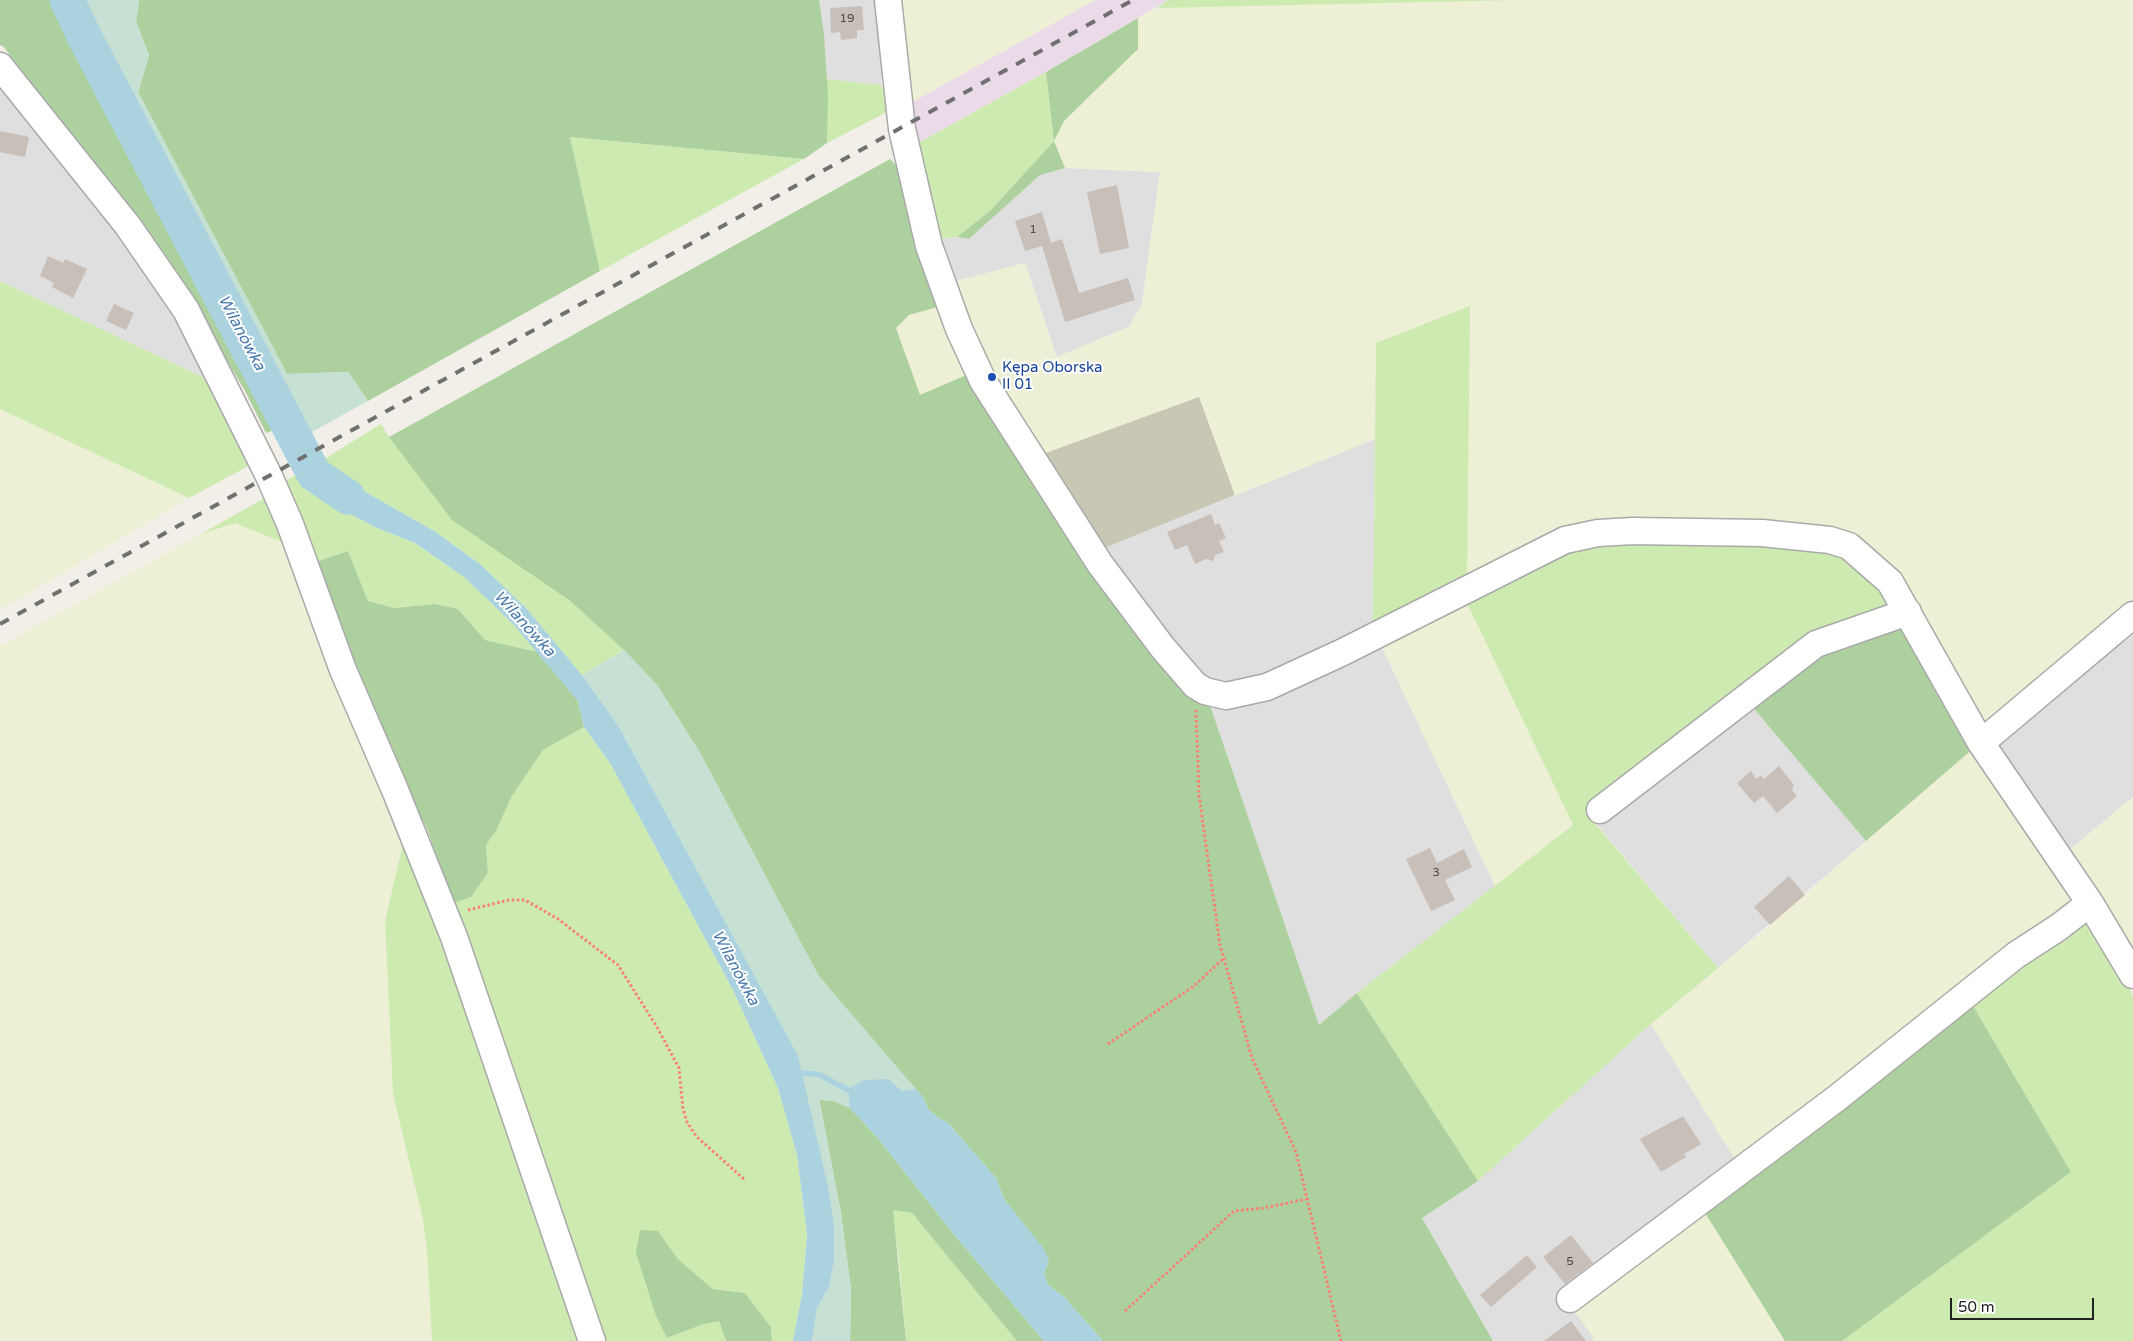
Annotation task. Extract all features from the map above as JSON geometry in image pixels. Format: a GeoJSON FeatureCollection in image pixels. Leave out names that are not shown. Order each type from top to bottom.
{"type":"FeatureCollection","features":[{"type":"Feature","properties":{"kind":"street"},"geometry":{"type":"LineString","coordinates":[[888,0],[902,129],[929,246],[958,329],[983,381],[1100,564],[1163,648],[1195,685],[1205,691],[1226,696],[1267,687],[1343,652],[1565,540],[1598,533],[1762,533],[1830,540],[1848,546],[1890,582],[1981,743],[2090,902],[2133,975]]}},
{"type":"Feature","properties":{"kind":"street"},"geometry":{"type":"LineString","coordinates":[[0,66],[128,226],[186,310],[223,380],[290,524],[343,670],[445,914],[592,1341]]}},
{"type":"Feature","properties":{"kind":"street"},"geometry":{"type":"LineString","coordinates":[[1600,810],[1816,644],[1908,612]]}},
{"type":"Feature","properties":{"kind":"street"},"geometry":{"type":"LineString","coordinates":[[1981,743],[2133,615]]}},
{"type":"Feature","properties":{"kind":"street"},"geometry":{"type":"LineString","coordinates":[[1570,1299],[1836,1098],[2016,955],[2090,902]]}},
{"type":"Feature","properties":{"kind":"path"},"geometry":{"type":"LineString","coordinates":[[1195,685],[1199,795],[1220,945],[1252,1058],[1296,1152],[1341,1341]]}},
{"type":"Feature","properties":{"kind":"path"},"geometry":{"type":"LineString","coordinates":[[445,914],[509,900],[525,900],[558,919],[618,965],[653,1019],[679,1068],[683,1109],[687,1122],[696,1136],[746,1181]]}},
{"type":"Feature","properties":{"kind":"path"},"geometry":{"type":"LineString","coordinates":[[1108,1044],[1194,986],[1224,958]]}},
{"type":"Feature","properties":{"kind":"path"},"geometry":{"type":"LineString","coordinates":[[1124,1311],[1234,1211],[1263,1208],[1306,1199]]}},
{"type":"Feature","properties":{"kind":"shaded area"},"geometry":{"type":"Polygon","coordinates":[[[56,0],[139,0],[136,22],[149,55],[138,92],[287,374],[348,372],[368,401],[292,443],[56,0]]]}},
{"type":"Feature","properties":{"kind":"shaded area"},"geometry":{"type":"Polygon","coordinates":[[[819,0],[877,0],[882,42],[881,85],[827,79],[824,34],[819,0]]]}},
{"type":"Feature","properties":{"kind":"shaded area"},"geometry":{"type":"Polygon","coordinates":[[[897,0],[1095,0],[907,105],[897,0]]]}},
{"type":"Feature","properties":{"kind":"shaded area"},"geometry":{"type":"Polygon","coordinates":[[[1095,0],[1168,0],[1046,72],[915,145],[907,105],[1095,0]]]}},
{"type":"Feature","properties":{"kind":"shaded area"},"geometry":{"type":"Polygon","coordinates":[[[1522,0],[2133,0],[2133,605],[1986,730],[1870,550],[1467,577],[1376,343],[1375,439],[1235,495],[1199,397],[1040,455],[986,361],[953,282],[1025,263],[1057,357],[1129,327],[1142,304],[1160,172],[1065,168],[1054,141],[1064,121],[1138,49],[1138,18],[1154,9],[1173,7],[1522,0]]]}},
{"type":"Feature","properties":{"kind":"shaded area"},"geometry":{"type":"Polygon","coordinates":[[[0,85],[112,221],[154,282],[215,383],[0,281],[0,85]]]}},
{"type":"Feature","properties":{"kind":"shaded area"},"geometry":{"type":"Polygon","coordinates":[[[1065,168],[1160,172],[1142,304],[1129,327],[1057,357],[1025,263],[953,282],[938,239],[957,237],[969,239],[1040,175],[1065,168]]]}},
{"type":"Feature","properties":{"kind":"shaded area"},"geometry":{"type":"Polygon","coordinates":[[[941,306],[971,373],[920,396],[896,328],[909,315],[941,306]]]}},
{"type":"Feature","properties":{"kind":"shaded area"},"geometry":{"type":"Polygon","coordinates":[[[1199,396],[1235,495],[1102,549],[1040,455],[1199,396]]]}},
{"type":"Feature","properties":{"kind":"shaded area"},"geometry":{"type":"Polygon","coordinates":[[[0,409],[189,498],[0,609],[0,409]]]}},
{"type":"Feature","properties":{"kind":"shaded area"},"geometry":{"type":"Polygon","coordinates":[[[1375,439],[1373,623],[1265,680],[1219,683],[1198,673],[1102,549],[1375,439]]]}},
{"type":"Feature","properties":{"kind":"shaded area"},"geometry":{"type":"Polygon","coordinates":[[[235,523],[289,545],[404,839],[385,921],[393,1094],[423,1220],[427,1250],[432,1341],[0,1341],[0,646],[199,535],[235,523]]]}},
{"type":"Feature","properties":{"kind":"shaded area"},"geometry":{"type":"Polygon","coordinates":[[[1465,599],[1573,825],[1495,886],[1380,643],[1465,599]]]}},
{"type":"Feature","properties":{"kind":"shaded area"},"geometry":{"type":"Polygon","coordinates":[[[2133,635],[2133,797],[2066,853],[1993,739],[2111,641],[2124,642],[2133,635]]]}},
{"type":"Feature","properties":{"kind":"shaded area"},"geometry":{"type":"Polygon","coordinates":[[[1380,643],[1495,886],[1357,993],[1319,1026],[1211,708],[1266,699],[1380,643]]]}},
{"type":"Feature","properties":{"kind":"shaded area"},"geometry":{"type":"Polygon","coordinates":[[[624,650],[657,685],[699,751],[818,975],[916,1089],[902,1091],[848,1089],[850,1108],[834,1101],[819,1100],[841,1213],[851,1290],[850,1341],[812,1341],[817,1308],[829,1287],[834,1262],[834,1226],[718,909],[619,727],[582,675],[624,650]]]}},
{"type":"Feature","properties":{"kind":"shaded area"},"geometry":{"type":"Polygon","coordinates":[[[1750,704],[1866,841],[1718,968],[1595,822],[1750,704]]]}},
{"type":"Feature","properties":{"kind":"shaded area"},"geometry":{"type":"Polygon","coordinates":[[[1975,747],[2078,903],[1738,1164],[1651,1024],[1770,925],[1975,747]]]}},
{"type":"Feature","properties":{"kind":"shaded area"},"geometry":{"type":"Polygon","coordinates":[[[2133,797],[2133,956],[2066,853],[2133,797]]]}},
{"type":"Feature","properties":{"kind":"shaded area"},"geometry":{"type":"Polygon","coordinates":[[[1651,1024],[1738,1164],[1564,1297],[1594,1338],[1591,1341],[1493,1341],[1422,1218],[1478,1181],[1651,1024]]]}},
{"type":"Feature","properties":{"kind":"shaded area"},"geometry":{"type":"Polygon","coordinates":[[[1702,1208],[1785,1341],[1591,1341],[1594,1338],[1572,1308],[1702,1208]]]}},
{"type":"Feature","properties":{"kind":"green space"},"geometry":{"type":"Polygon","coordinates":[[[0,0],[56,0],[282,427],[266,433],[245,391],[190,298],[4,47],[0,45],[0,0]]]}},
{"type":"Feature","properties":{"kind":"green space"},"geometry":{"type":"Polygon","coordinates":[[[139,0],[819,0],[824,34],[828,95],[827,143],[804,159],[570,137],[600,271],[368,401],[348,372],[287,374],[138,92],[149,55],[136,22],[139,0]]]}},
{"type":"Feature","properties":{"kind":"green space"},"geometry":{"type":"Polygon","coordinates":[[[1168,0],[1522,0],[1157,8],[1168,0]]]}},
{"type":"Feature","properties":{"kind":"green space"},"geometry":{"type":"Polygon","coordinates":[[[1138,18],[1138,49],[1064,121],[1054,141],[1046,72],[1138,18]]]}},
{"type":"Feature","properties":{"kind":"green space"},"geometry":{"type":"Polygon","coordinates":[[[1046,72],[1054,141],[990,211],[957,237],[938,239],[915,145],[1046,72]]]}},
{"type":"Feature","properties":{"kind":"green space"},"geometry":{"type":"Polygon","coordinates":[[[827,79],[881,85],[893,109],[827,143],[827,79]]]}},
{"type":"Feature","properties":{"kind":"green space"},"geometry":{"type":"Polygon","coordinates":[[[570,137],[804,159],[600,271],[570,137]]]}},
{"type":"Feature","properties":{"kind":"green space"},"geometry":{"type":"Polygon","coordinates":[[[1054,141],[1065,168],[1040,175],[969,239],[957,237],[990,211],[1054,141]]]}},
{"type":"Feature","properties":{"kind":"green space"},"geometry":{"type":"Polygon","coordinates":[[[890,159],[907,176],[941,306],[909,315],[896,328],[920,395],[971,373],[1147,638],[1211,708],[1319,1025],[1357,993],[1478,1181],[1422,1218],[1493,1341],[1103,1341],[1064,1297],[1048,1285],[1044,1273],[1049,1261],[1004,1199],[996,1178],[948,1123],[928,1109],[923,1097],[887,1058],[818,975],[699,751],[657,685],[624,650],[569,600],[452,520],[389,437],[890,159]]]}},
{"type":"Feature","properties":{"kind":"green space"},"geometry":{"type":"Polygon","coordinates":[[[0,281],[215,383],[254,463],[189,498],[0,409],[0,281]]]}},
{"type":"Feature","properties":{"kind":"green space"},"geometry":{"type":"Polygon","coordinates":[[[1470,306],[1467,577],[1373,623],[1376,343],[1470,306]]]}},
{"type":"Feature","properties":{"kind":"green space"},"geometry":{"type":"Polygon","coordinates":[[[381,424],[389,437],[624,650],[582,675],[526,608],[480,564],[434,531],[316,464],[381,424]]]}},
{"type":"Feature","properties":{"kind":"green space"},"geometry":{"type":"Polygon","coordinates":[[[303,470],[333,505],[377,528],[415,543],[464,577],[512,623],[538,652],[485,640],[458,609],[435,604],[394,608],[368,601],[348,551],[315,562],[282,483],[303,470]]]}},
{"type":"Feature","properties":{"kind":"green space"},"geometry":{"type":"Polygon","coordinates":[[[270,495],[289,545],[235,523],[199,535],[270,495]]]}},
{"type":"Feature","properties":{"kind":"green space"},"geometry":{"type":"Polygon","coordinates":[[[1669,531],[1794,546],[1837,555],[1883,587],[1895,609],[1812,640],[1587,814],[1718,968],[1651,1024],[1478,1181],[1357,993],[1573,825],[1465,599],[1582,544],[1669,531]]]}},
{"type":"Feature","properties":{"kind":"green space"},"geometry":{"type":"Polygon","coordinates":[[[348,551],[368,601],[394,608],[435,604],[458,609],[485,640],[538,652],[578,701],[584,727],[543,750],[512,796],[496,831],[486,845],[488,873],[471,897],[454,903],[427,829],[376,724],[315,562],[348,551]]]}},
{"type":"Feature","properties":{"kind":"green space"},"geometry":{"type":"Polygon","coordinates":[[[1906,626],[1975,747],[1866,841],[1750,704],[1820,651],[1906,626]]]}},
{"type":"Feature","properties":{"kind":"green space"},"geometry":{"type":"Polygon","coordinates":[[[584,727],[610,763],[733,990],[778,1088],[797,1155],[807,1235],[802,1294],[793,1341],[772,1341],[771,1327],[745,1293],[713,1289],[678,1259],[658,1231],[668,1338],[701,1325],[719,1321],[726,1341],[604,1341],[454,903],[471,897],[488,873],[486,845],[496,831],[512,796],[543,750],[584,727]]]}},
{"type":"Feature","properties":{"kind":"green space"},"geometry":{"type":"Polygon","coordinates":[[[404,839],[411,846],[582,1341],[432,1341],[427,1250],[423,1220],[393,1094],[385,921],[404,839]]]}},
{"type":"Feature","properties":{"kind":"green space"},"geometry":{"type":"Polygon","coordinates":[[[2087,917],[2129,986],[2133,997],[2133,1341],[1842,1341],[2071,1172],[1969,999],[2087,917]]]}},
{"type":"Feature","properties":{"kind":"green space"},"geometry":{"type":"Polygon","coordinates":[[[1969,999],[2071,1172],[1842,1341],[1785,1341],[1702,1208],[1969,999]]]}},
{"type":"Feature","properties":{"kind":"green space"},"geometry":{"type":"Polygon","coordinates":[[[819,1099],[834,1101],[850,1108],[877,1137],[957,1238],[1044,1341],[1017,1341],[912,1213],[893,1210],[906,1341],[850,1341],[851,1290],[841,1213],[819,1099]]]}},
{"type":"Feature","properties":{"kind":"green space"},"geometry":{"type":"Polygon","coordinates":[[[892,1210],[912,1213],[1017,1341],[906,1341],[899,1259],[892,1210]]]}},
{"type":"Feature","properties":{"kind":"green space"},"geometry":{"type":"Polygon","coordinates":[[[640,1230],[658,1231],[678,1259],[713,1289],[745,1293],[771,1327],[772,1341],[726,1341],[719,1321],[701,1325],[667,1338],[656,1316],[636,1253],[640,1230]]]}},
{"type":"Feature","properties":{"kind":"water"},"geometry":{"type":"Polygon","coordinates":[[[316,464],[434,531],[480,564],[526,608],[582,675],[619,727],[798,1056],[828,1187],[834,1226],[834,1262],[829,1287],[817,1308],[812,1341],[793,1341],[802,1294],[807,1235],[797,1155],[778,1088],[733,990],[610,763],[584,727],[578,701],[512,623],[464,577],[415,543],[377,528],[333,505],[303,470],[316,464]]]}},
{"type":"Feature","properties":{"kind":"water"},"geometry":{"type":"Polygon","coordinates":[[[888,1079],[902,1091],[916,1089],[923,1097],[928,1109],[948,1123],[996,1178],[1004,1199],[1044,1249],[1049,1261],[1044,1273],[1048,1285],[1064,1297],[1103,1341],[1044,1341],[957,1238],[877,1137],[850,1108],[848,1089],[864,1080],[888,1079]]]}},
{"type":"Feature","properties":{"kind":"building"},"geometry":{"type":"Polygon","coordinates":[[[862,6],[864,30],[857,30],[857,38],[841,40],[840,32],[831,33],[830,8],[862,6]]]}},
{"type":"Feature","properties":{"kind":"building"},"geometry":{"type":"Polygon","coordinates":[[[0,131],[29,137],[25,157],[0,152],[0,131]]]}},
{"type":"Feature","properties":{"kind":"building"},"geometry":{"type":"Polygon","coordinates":[[[1117,185],[1129,248],[1100,254],[1087,192],[1117,185]]]}},
{"type":"Feature","properties":{"kind":"building"},"geometry":{"type":"Polygon","coordinates":[[[1042,212],[1051,243],[1062,239],[1079,293],[1128,278],[1135,300],[1065,322],[1042,246],[1025,251],[1015,221],[1042,212]]]}},
{"type":"Feature","properties":{"kind":"building"},"geometry":{"type":"Polygon","coordinates":[[[48,256],[63,263],[65,259],[87,269],[73,298],[52,287],[54,283],[40,276],[48,256]]]}},
{"type":"Feature","properties":{"kind":"building"},"geometry":{"type":"Polygon","coordinates":[[[114,304],[134,313],[126,330],[106,321],[114,304]]]}},
{"type":"Feature","properties":{"kind":"building"},"geometry":{"type":"Polygon","coordinates":[[[1211,514],[1215,525],[1219,523],[1226,538],[1219,541],[1224,552],[1215,555],[1213,561],[1206,559],[1195,564],[1187,545],[1175,550],[1167,532],[1211,514]]]}},
{"type":"Feature","properties":{"kind":"building"},"geometry":{"type":"Polygon","coordinates":[[[1779,766],[1794,785],[1792,790],[1797,796],[1777,813],[1763,796],[1754,803],[1737,783],[1751,771],[1756,779],[1761,775],[1764,779],[1779,766]]]}},
{"type":"Feature","properties":{"kind":"building"},"geometry":{"type":"Polygon","coordinates":[[[1430,848],[1437,863],[1464,849],[1472,867],[1445,880],[1455,900],[1431,911],[1406,859],[1430,848]]]}},
{"type":"Feature","properties":{"kind":"building"},"geometry":{"type":"Polygon","coordinates":[[[1789,876],[1805,895],[1770,925],[1754,907],[1789,876]]]}},
{"type":"Feature","properties":{"kind":"building"},"geometry":{"type":"Polygon","coordinates":[[[1683,1116],[1701,1144],[1684,1154],[1686,1157],[1661,1172],[1640,1139],[1683,1116]]]}},
{"type":"Feature","properties":{"kind":"building"},"geometry":{"type":"Polygon","coordinates":[[[1571,1235],[1593,1263],[1565,1284],[1543,1257],[1571,1235]]]}},
{"type":"Feature","properties":{"kind":"building"},"geometry":{"type":"Polygon","coordinates":[[[1527,1255],[1537,1267],[1491,1307],[1480,1295],[1527,1255]]]}},
{"type":"Feature","properties":{"kind":"building"},"geometry":{"type":"Polygon","coordinates":[[[1571,1321],[1586,1341],[1544,1341],[1571,1321]]]}},
{"type":"Feature","properties":{"kind":"waterway","name":"Wilanówka"},"geometry":{"type":"LineString","coordinates":[[67,0],[85,38],[314,474],[348,497]]}},
{"type":"Feature","properties":{"kind":"waterway"},"geometry":{"type":"LineString","coordinates":[[795,1073],[818,1074],[854,1093]]}},
{"type":"Feature","properties":{"kind":"railway"},"geometry":{"type":"LineString","coordinates":[[0,624],[1133,0]]}},
{"type":"Feature","properties":{"kind":"place","name":"Kępa Oborska II 01"},"geometry":{"type":"Point","coordinates":[992,377]}}]}
